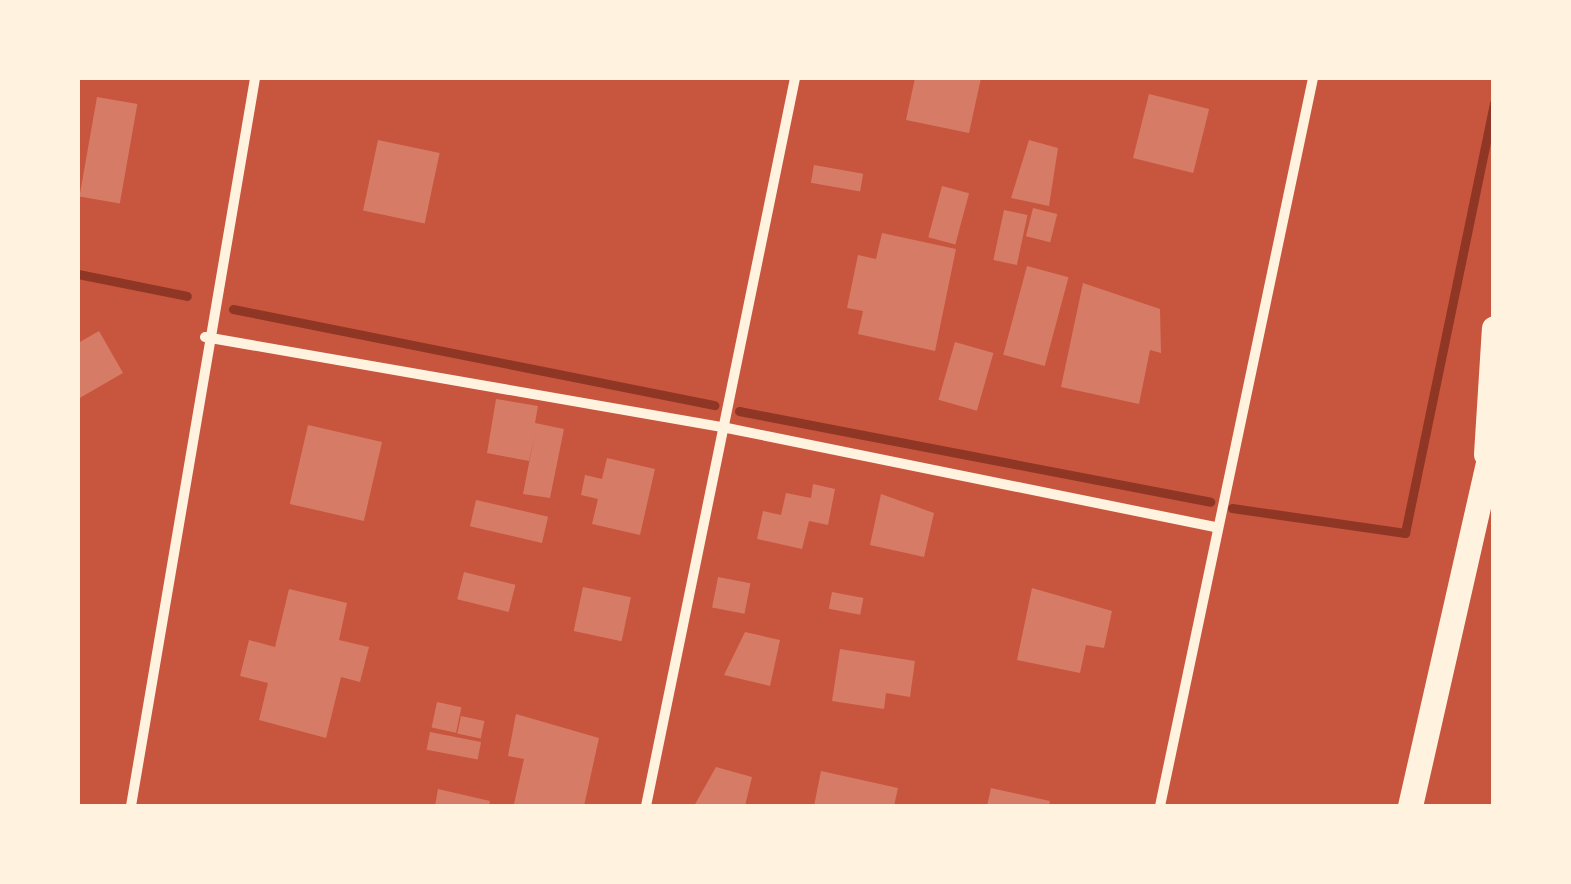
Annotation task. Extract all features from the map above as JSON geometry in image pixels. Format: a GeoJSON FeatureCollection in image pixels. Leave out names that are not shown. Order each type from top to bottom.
{"type":"FeatureCollection","features":[{"type":"Feature","properties":{"kind":"main road"},"geometry":{"type":"LineString","coordinates":[[1410,806],[1490,445],[1494,328]]}},
{"type":"Feature","properties":{"kind":"street"},"geometry":{"type":"LineString","coordinates":[[131,806],[158,688],[205,337],[256,78]]}},
{"type":"Feature","properties":{"kind":"street"},"geometry":{"type":"LineString","coordinates":[[646,806],[796,78]]}},
{"type":"Feature","properties":{"kind":"street"},"geometry":{"type":"LineString","coordinates":[[1160,806],[1215,527],[1313,78]]}},
{"type":"Feature","properties":{"kind":"street"},"geometry":{"type":"LineString","coordinates":[[205,337],[722,427],[1215,527]]}},
{"type":"Feature","properties":{"kind":"building"},"geometry":{"type":"Polygon","coordinates":[[[915,78],[981,78],[969,133],[906,120],[915,78]]]}},
{"type":"Feature","properties":{"kind":"building"},"geometry":{"type":"Polygon","coordinates":[[[1149,94],[1209,109],[1193,173],[1133,158],[1149,94]]]}},
{"type":"Feature","properties":{"kind":"building"},"geometry":{"type":"Polygon","coordinates":[[[97,97],[137,104],[120,204],[79,196],[97,97]]]}},
{"type":"Feature","properties":{"kind":"building"},"geometry":{"type":"Polygon","coordinates":[[[378,140],[440,153],[425,224],[363,210],[378,140]]]}},
{"type":"Feature","properties":{"kind":"building"},"geometry":{"type":"Polygon","coordinates":[[[1029,140],[1058,148],[1049,206],[1011,198],[1029,140]]]}},
{"type":"Feature","properties":{"kind":"building"},"geometry":{"type":"Polygon","coordinates":[[[814,165],[863,174],[860,191],[811,183],[814,165]]]}},
{"type":"Feature","properties":{"kind":"building"},"geometry":{"type":"Polygon","coordinates":[[[942,186],[969,193],[955,244],[928,237],[942,186]]]}},
{"type":"Feature","properties":{"kind":"building"},"geometry":{"type":"Polygon","coordinates":[[[1033,208],[1057,214],[1050,242],[1026,236],[1033,208]]]}},
{"type":"Feature","properties":{"kind":"building"},"geometry":{"type":"Polygon","coordinates":[[[1004,210],[1027,215],[1017,265],[993,260],[1004,210]]]}},
{"type":"Feature","properties":{"kind":"building"},"geometry":{"type":"Polygon","coordinates":[[[882,233],[956,249],[935,351],[858,334],[863,311],[847,308],[858,255],[876,259],[882,233]]]}},
{"type":"Feature","properties":{"kind":"building"},"geometry":{"type":"Polygon","coordinates":[[[1027,266],[1069,277],[1045,366],[1003,355],[1027,266]]]}},
{"type":"Feature","properties":{"kind":"building"},"geometry":{"type":"Polygon","coordinates":[[[1083,283],[1160,309],[1161,353],[1150,350],[1139,404],[1061,387],[1083,283]]]}},
{"type":"Feature","properties":{"kind":"building"},"geometry":{"type":"Polygon","coordinates":[[[99,331],[123,373],[78,399],[78,343],[99,331]]]}},
{"type":"Feature","properties":{"kind":"building"},"geometry":{"type":"Polygon","coordinates":[[[955,342],[993,353],[977,411],[938,400],[955,342]]]}},
{"type":"Feature","properties":{"kind":"building"},"geometry":{"type":"Polygon","coordinates":[[[496,399],[538,406],[535,423],[564,429],[550,498],[523,494],[535,432],[529,461],[487,453],[496,399]]]}},
{"type":"Feature","properties":{"kind":"building"},"geometry":{"type":"Polygon","coordinates":[[[308,425],[382,442],[364,521],[290,504],[308,425]]]}},
{"type":"Feature","properties":{"kind":"building"},"geometry":{"type":"Polygon","coordinates":[[[607,458],[655,469],[640,535],[592,524],[598,499],[581,495],[585,475],[602,479],[607,458]]]}},
{"type":"Feature","properties":{"kind":"building"},"geometry":{"type":"Polygon","coordinates":[[[813,484],[835,489],[828,525],[809,521],[802,549],[757,539],[763,511],[781,515],[786,493],[811,498],[813,484]]]}},
{"type":"Feature","properties":{"kind":"building"},"geometry":{"type":"Polygon","coordinates":[[[881,494],[934,513],[924,557],[870,545],[881,494]]]}},
{"type":"Feature","properties":{"kind":"building"},"geometry":{"type":"Polygon","coordinates":[[[476,500],[548,517],[542,543],[470,526],[476,500]]]}},
{"type":"Feature","properties":{"kind":"building"},"geometry":{"type":"Polygon","coordinates":[[[464,572],[515,585],[509,612],[457,599],[464,572]]]}},
{"type":"Feature","properties":{"kind":"building"},"geometry":{"type":"Polygon","coordinates":[[[718,577],[750,583],[744,614],[712,607],[718,577]]]}},
{"type":"Feature","properties":{"kind":"building"},"geometry":{"type":"Polygon","coordinates":[[[583,587],[631,597],[622,641],[574,631],[583,587]]]}},
{"type":"Feature","properties":{"kind":"building"},"geometry":{"type":"Polygon","coordinates":[[[1032,588],[1112,611],[1104,648],[1086,645],[1080,673],[1017,660],[1032,588]]]}},
{"type":"Feature","properties":{"kind":"building"},"geometry":{"type":"Polygon","coordinates":[[[289,589],[347,603],[339,640],[369,647],[360,682],[341,677],[326,738],[259,720],[268,683],[240,676],[249,640],[275,647],[289,589]]]}},
{"type":"Feature","properties":{"kind":"building"},"geometry":{"type":"Polygon","coordinates":[[[832,592],[863,598],[860,615],[829,609],[832,592]]]}},
{"type":"Feature","properties":{"kind":"building"},"geometry":{"type":"Polygon","coordinates":[[[745,632],[780,640],[770,686],[724,675],[745,632]]]}},
{"type":"Feature","properties":{"kind":"building"},"geometry":{"type":"Polygon","coordinates":[[[840,649],[915,661],[910,697],[886,693],[884,709],[832,701],[840,649]]]}},
{"type":"Feature","properties":{"kind":"building"},"geometry":{"type":"Polygon","coordinates":[[[437,702],[461,707],[456,733],[432,727],[437,702]]]}},
{"type":"Feature","properties":{"kind":"building"},"geometry":{"type":"Polygon","coordinates":[[[516,714],[599,738],[584,806],[514,804],[524,759],[508,756],[516,714]]]}},
{"type":"Feature","properties":{"kind":"building"},"geometry":{"type":"Polygon","coordinates":[[[461,716],[484,721],[481,739],[457,734],[461,716]]]}},
{"type":"Feature","properties":{"kind":"building"},"geometry":{"type":"Polygon","coordinates":[[[430,732],[481,742],[478,760],[427,750],[430,732]]]}},
{"type":"Feature","properties":{"kind":"building"},"geometry":{"type":"Polygon","coordinates":[[[716,767],[752,777],[745,806],[694,806],[716,767]]]}},
{"type":"Feature","properties":{"kind":"building"},"geometry":{"type":"Polygon","coordinates":[[[821,771],[898,788],[894,806],[814,806],[821,771]]]}},
{"type":"Feature","properties":{"kind":"building"},"geometry":{"type":"Polygon","coordinates":[[[991,788],[1050,801],[1049,806],[987,806],[991,788]]]}},
{"type":"Feature","properties":{"kind":"building"},"geometry":{"type":"Polygon","coordinates":[[[438,789],[490,801],[489,806],[435,806],[438,789]]]}},
{"type":"Feature","properties":{"kind":"waterway"},"geometry":{"type":"LineString","coordinates":[[1232,508],[1405,533],[1494,103]]}},
{"type":"Feature","properties":{"kind":"waterway"},"geometry":{"type":"LineString","coordinates":[[78,274],[187,296]]}},
{"type":"Feature","properties":{"kind":"waterway"},"geometry":{"type":"LineString","coordinates":[[233,309],[715,405]]}},
{"type":"Feature","properties":{"kind":"waterway"},"geometry":{"type":"LineString","coordinates":[[739,411],[1210,502]]}}]}
